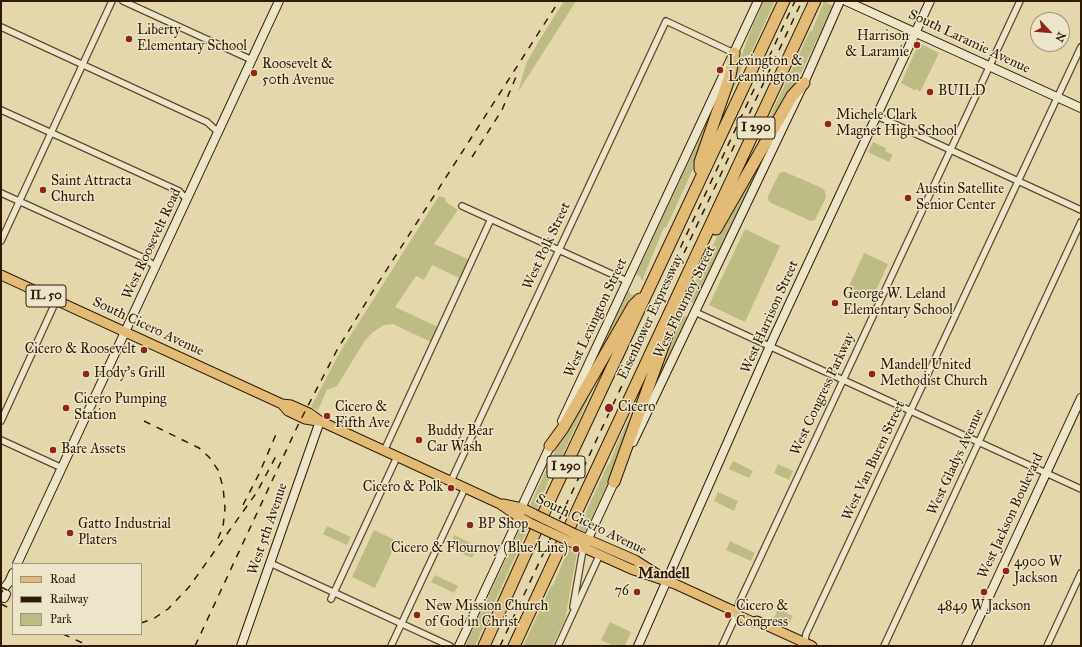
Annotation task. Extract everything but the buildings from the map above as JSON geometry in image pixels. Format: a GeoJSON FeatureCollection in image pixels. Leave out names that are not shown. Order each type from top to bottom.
{"type":"FeatureCollection","features":[{"type":"Feature","properties":{"kind":"highway","name":"Eisenhower Expressway"},"geometry":{"type":"LineString","coordinates":[[484,646],[552,495],[784,1]]}},
{"type":"Feature","properties":{"kind":"highway","name":"Eisenhower Expressway"},"geometry":{"type":"LineString","coordinates":[[514,646],[815,1]]}},
{"type":"Feature","properties":{"kind":"highway"},"geometry":{"type":"LineString","coordinates":[[699,181],[700,162],[730,76],[734,53]]}},
{"type":"Feature","properties":{"kind":"highway"},"geometry":{"type":"LineString","coordinates":[[699,249],[715,231],[792,96],[804,83]]}},
{"type":"Feature","properties":{"kind":"highway"},"geometry":{"type":"LineString","coordinates":[[550,446],[563,428],[633,306],[650,288]]}},
{"type":"Feature","properties":{"kind":"highway"},"geometry":{"type":"LineString","coordinates":[[614,482],[670,327],[671,310]]}},
{"type":"Feature","properties":{"kind":"main road","name":"South Cicero Avenue"},"geometry":{"type":"LineString","coordinates":[[1,275],[282,404],[288,411],[294,414],[306,419],[320,421],[451,481],[500,504],[530,523],[573,538],[602,551],[635,560],[666,581],[736,612],[739,616],[753,622],[757,621],[807,645]]}},
{"type":"Feature","properties":{"kind":"main road","name":"South Cicero Avenue"},"geometry":{"type":"LineString","coordinates":[[500,504],[522,508],[573,538]]}},
{"type":"Feature","properties":{"kind":"street"},"geometry":{"type":"LineString","coordinates":[[1,241],[112,1]]}},
{"type":"Feature","properties":{"kind":"street"},"geometry":{"type":"LineString","coordinates":[[124,1],[252,60]]}},
{"type":"Feature","properties":{"kind":"street","name":"West Roosevelt Road"},"geometry":{"type":"LineString","coordinates":[[17,563],[279,1]]}},
{"type":"Feature","properties":{"kind":"street","name":"West Lexington Street"},"geometry":{"type":"LineString","coordinates":[[459,646],[550,446],[758,1]]}},
{"type":"Feature","properties":{"kind":"street","name":"West Flournoy Street"},"geometry":{"type":"LineString","coordinates":[[570,619],[582,555],[586,544],[804,83],[840,1]]}},
{"type":"Feature","properties":{"kind":"street","name":"South Laramie Avenue"},"geometry":{"type":"LineString","coordinates":[[846,1],[1081,108]]}},
{"type":"Feature","properties":{"kind":"street","name":"West Harrison Street"},"geometry":{"type":"LineString","coordinates":[[638,646],[770,347],[930,1]]}},
{"type":"Feature","properties":{"kind":"street","name":"West Congress Parkway"},"geometry":{"type":"LineString","coordinates":[[722,646],[734,620],[739,603],[1020,1]]}},
{"type":"Feature","properties":{"kind":"street","name":"West Polk Street"},"geometry":{"type":"LineString","coordinates":[[451,481],[666,21],[734,53]]}},
{"type":"Feature","properties":{"kind":"street"},"geometry":{"type":"LineString","coordinates":[[1,27],[207,122],[218,132]]}},
{"type":"Feature","properties":{"kind":"street","name":"West Van Buren Street"},"geometry":{"type":"LineString","coordinates":[[807,645],[806,634],[1081,47]]}},
{"type":"Feature","properties":{"kind":"street"},"geometry":{"type":"LineString","coordinates":[[1,110],[179,191],[187,200]]}},
{"type":"Feature","properties":{"kind":"street"},"geometry":{"type":"LineString","coordinates":[[877,116],[1081,210]]}},
{"type":"Feature","properties":{"kind":"street"},"geometry":{"type":"LineString","coordinates":[[1,193],[144,258],[156,267]]}},
{"type":"Feature","properties":{"kind":"street"},"geometry":{"type":"LineString","coordinates":[[462,206],[627,281]]}},
{"type":"Feature","properties":{"kind":"street"},"geometry":{"type":"LineString","coordinates":[[384,451],[491,220]]}},
{"type":"Feature","properties":{"kind":"street","name":"West Gladys Avenue"},"geometry":{"type":"LineString","coordinates":[[884,646],[1081,222]]}},
{"type":"Feature","properties":{"kind":"street"},"geometry":{"type":"LineString","coordinates":[[1,421],[56,301]]}},
{"type":"Feature","properties":{"kind":"street"},"geometry":{"type":"LineString","coordinates":[[695,312],[1081,489]]}},
{"type":"Feature","properties":{"kind":"street","name":"West Jackson Boulevard"},"geometry":{"type":"LineString","coordinates":[[966,646],[1081,398]]}},
{"type":"Feature","properties":{"kind":"street","name":"West 5th Avenue"},"geometry":{"type":"LineString","coordinates":[[241,646],[320,421]]}},
{"type":"Feature","properties":{"kind":"street"},"geometry":{"type":"LineString","coordinates":[[1,440],[62,468]]}},
{"type":"Feature","properties":{"kind":"street"},"geometry":{"type":"LineString","coordinates":[[331,599],[397,457]]}},
{"type":"Feature","properties":{"kind":"street"},"geometry":{"type":"LineString","coordinates":[[391,646],[465,488]]}},
{"type":"Feature","properties":{"kind":"street","name":"West Flournoy Street"},"geometry":{"type":"LineString","coordinates":[[558,646],[602,551]]}},
{"type":"Feature","properties":{"kind":"street"},"geometry":{"type":"LineString","coordinates":[[270,563],[450,646]]}},
{"type":"Feature","properties":{"kind":"street"},"geometry":{"type":"LineString","coordinates":[[1047,646],[1081,573]]}},
{"type":"Feature","properties":{"kind":"street"},"geometry":{"type":"LineString","coordinates":[[5,591],[12,575]]}},
{"type":"Feature","properties":{"kind":"green space"},"geometry":{"type":"Polygon","coordinates":[[[564,1],[576,1],[518,92],[526,64],[564,1]]]}},
{"type":"Feature","properties":{"kind":"green space"},"geometry":{"type":"Polygon","coordinates":[[[764,1],[775,1],[750,55],[747,55],[714,131],[752,27],[764,1]]]}},
{"type":"Feature","properties":{"kind":"green space"},"geometry":{"type":"Polygon","coordinates":[[[824,1],[833,6],[800,75],[748,163],[810,31],[812,31],[824,1]]]}},
{"type":"Feature","properties":{"kind":"green space"},"geometry":{"type":"Polygon","coordinates":[[[919,43],[939,53],[920,92],[917,89],[914,90],[901,83],[919,43]]]}},
{"type":"Feature","properties":{"kind":"green space"},"geometry":{"type":"Polygon","coordinates":[[[721,92],[699,156],[666,228],[664,227],[642,281],[640,276],[636,275],[721,92]]]}},
{"type":"Feature","properties":{"kind":"green space"},"geometry":{"type":"Polygon","coordinates":[[[785,113],[694,303],[688,301],[685,303],[726,218],[785,113]]]}},
{"type":"Feature","properties":{"kind":"green space"},"geometry":{"type":"Polygon","coordinates":[[[873,142],[886,148],[885,151],[893,155],[889,162],[868,152],[873,142]]]}},
{"type":"Feature","properties":{"kind":"green space"},"geometry":{"type":"Polygon","coordinates":[[[781,172],[785,172],[822,188],[825,191],[826,197],[815,220],[811,221],[771,203],[768,200],[768,196],[781,172]]]}},
{"type":"Feature","properties":{"kind":"green space"},"geometry":{"type":"Polygon","coordinates":[[[439,196],[445,198],[446,202],[458,210],[434,244],[470,260],[461,279],[432,265],[424,280],[416,276],[395,307],[438,327],[431,342],[393,324],[384,325],[373,332],[364,342],[337,386],[327,390],[318,410],[311,407],[340,352],[439,196]]]}},
{"type":"Feature","properties":{"kind":"green space"},"geometry":{"type":"Polygon","coordinates":[[[745,229],[780,246],[745,322],[709,305],[745,229]]]}},
{"type":"Feature","properties":{"kind":"green space"},"geometry":{"type":"Polygon","coordinates":[[[864,253],[888,264],[872,299],[848,288],[864,253]]]}},
{"type":"Feature","properties":{"kind":"green space"},"geometry":{"type":"Polygon","coordinates":[[[628,291],[632,295],[636,293],[575,402],[628,291]]]}},
{"type":"Feature","properties":{"kind":"green space"},"geometry":{"type":"Polygon","coordinates":[[[681,310],[683,315],[688,318],[637,426],[681,310]]]}},
{"type":"Feature","properties":{"kind":"green space"},"geometry":{"type":"Polygon","coordinates":[[[605,363],[555,471],[553,470],[537,509],[530,505],[560,440],[605,363]]]}},
{"type":"Feature","properties":{"kind":"green space"},"geometry":{"type":"Polygon","coordinates":[[[645,385],[615,468],[585,532],[578,529],[608,464],[609,465],[617,444],[645,385]]]}},
{"type":"Feature","properties":{"kind":"green space"},"geometry":{"type":"Polygon","coordinates":[[[733,461],[753,471],[749,478],[729,469],[733,461]]]}},
{"type":"Feature","properties":{"kind":"green space"},"geometry":{"type":"Polygon","coordinates":[[[778,464],[793,471],[789,480],[774,473],[778,464]]]}},
{"type":"Feature","properties":{"kind":"green space"},"geometry":{"type":"Polygon","coordinates":[[[718,492],[738,501],[734,511],[714,501],[718,492]]]}},
{"type":"Feature","properties":{"kind":"green space"},"geometry":{"type":"Polygon","coordinates":[[[522,525],[528,528],[475,646],[465,646],[522,525]]]}},
{"type":"Feature","properties":{"kind":"green space"},"geometry":{"type":"Polygon","coordinates":[[[327,526],[351,537],[347,545],[323,534],[327,526]]]}},
{"type":"Feature","properties":{"kind":"green space"},"geometry":{"type":"Polygon","coordinates":[[[374,530],[397,541],[375,588],[352,577],[374,530]]]}},
{"type":"Feature","properties":{"kind":"green space"},"geometry":{"type":"Polygon","coordinates":[[[454,535],[477,546],[472,558],[449,548],[454,535]]]}},
{"type":"Feature","properties":{"kind":"green space"},"geometry":{"type":"Polygon","coordinates":[[[730,541],[755,553],[751,561],[726,550],[730,541]]]}},
{"type":"Feature","properties":{"kind":"green space"},"geometry":{"type":"Polygon","coordinates":[[[569,548],[577,552],[565,620],[552,646],[523,646],[551,586],[553,585],[569,548]]]}},
{"type":"Feature","properties":{"kind":"green space"},"geometry":{"type":"Polygon","coordinates":[[[435,575],[458,586],[454,593],[431,582],[435,575]]]}},
{"type":"Feature","properties":{"kind":"green space"},"geometry":{"type":"Polygon","coordinates":[[[778,609],[793,616],[788,625],[774,618],[778,609]]]}},
{"type":"Feature","properties":{"kind":"green space"},"geometry":{"type":"Polygon","coordinates":[[[610,622],[631,632],[625,646],[614,646],[601,640],[610,622]]]}},
{"type":"Feature","properties":{"kind":"railway"},"geometry":{"type":"LineString","coordinates":[[195,646],[299,423],[337,350],[373,291],[559,1]]}},
{"type":"Feature","properties":{"kind":"railway"},"geometry":{"type":"LineString","coordinates":[[651,311],[795,1]]}},
{"type":"Feature","properties":{"kind":"railway"},"geometry":{"type":"LineString","coordinates":[[500,646],[802,1]]}},
{"type":"Feature","properties":{"kind":"railway"},"geometry":{"type":"LineString","coordinates":[[472,157],[502,110],[518,72]]}},
{"type":"Feature","properties":{"kind":"railway"},"geometry":{"type":"LineString","coordinates":[[144,421],[199,448],[209,457],[218,470],[223,487],[225,508],[223,527],[216,543]]}},
{"type":"Feature","properties":{"kind":"railway"},"geometry":{"type":"LineString","coordinates":[[243,505],[259,474],[277,432]]}},
{"type":"Feature","properties":{"kind":"railway"},"geometry":{"type":"LineString","coordinates":[[142,623],[153,619],[168,609],[189,587],[257,492],[276,456]]}},
{"type":"Feature","properties":{"kind":"railway"},"geometry":{"type":"LineString","coordinates":[[1,587],[12,592]]}},
{"type":"Feature","properties":{"kind":"railway"},"geometry":{"type":"LineString","coordinates":[[1,604],[12,610]]}},
{"type":"Feature","properties":{"kind":"railway"},"geometry":{"type":"LineString","coordinates":[[65,635],[89,646]]}},
{"type":"Feature","properties":{"kind":"place","name":"Liberty Elementary School"},"geometry":{"type":"Point","coordinates":[129,39]}},
{"type":"Feature","properties":{"kind":"place","name":"Harrison & Laramie"},"geometry":{"type":"Point","coordinates":[917,45]}},
{"type":"Feature","properties":{"kind":"place","name":"Lexington & Leamington"},"geometry":{"type":"Point","coordinates":[720,70]}},
{"type":"Feature","properties":{"kind":"place","name":"Roosevelt & 50th Avenue"},"geometry":{"type":"Point","coordinates":[254,73]}},
{"type":"Feature","properties":{"kind":"place","name":"BUILD"},"geometry":{"type":"Point","coordinates":[930,92]}},
{"type":"Feature","properties":{"kind":"place","name":"Michele Clark Magnet High School"},"geometry":{"type":"Point","coordinates":[828,124]}},
{"type":"Feature","properties":{"kind":"place","name":"Saint Attracta Church"},"geometry":{"type":"Point","coordinates":[43,190]}},
{"type":"Feature","properties":{"kind":"place","name":"Austin Satellite Senior Center"},"geometry":{"type":"Point","coordinates":[908,198]}},
{"type":"Feature","properties":{"kind":"place","name":"George W. Leland Elementary School"},"geometry":{"type":"Point","coordinates":[835,303]}},
{"type":"Feature","properties":{"kind":"place","name":"Cicero & Roosevelt"},"geometry":{"type":"Point","coordinates":[144,350]}},
{"type":"Feature","properties":{"kind":"place","name":"Hody's Grill"},"geometry":{"type":"Point","coordinates":[86,374]}},
{"type":"Feature","properties":{"kind":"place","name":"Mandell United Methodist Church"},"geometry":{"type":"Point","coordinates":[872,374]}},
{"type":"Feature","properties":{"kind":"place","name":"Cicero Pumping Station"},"geometry":{"type":"Point","coordinates":[66,408]}},
{"type":"Feature","properties":{"kind":"place","name":"Cicero"},"geometry":{"type":"Point","coordinates":[609,408]}},
{"type":"Feature","properties":{"kind":"place","name":"Cicero & Fifth Ave"},"geometry":{"type":"Point","coordinates":[327,416]}},
{"type":"Feature","properties":{"kind":"place","name":"Buddy Bear Car Wash"},"geometry":{"type":"Point","coordinates":[419,440]}},
{"type":"Feature","properties":{"kind":"place","name":"Bare Assets"},"geometry":{"type":"Point","coordinates":[53,450]}},
{"type":"Feature","properties":{"kind":"place","name":"Cicero & Polk"},"geometry":{"type":"Point","coordinates":[451,488]}},
{"type":"Feature","properties":{"kind":"place","name":"BP Shop"},"geometry":{"type":"Point","coordinates":[470,525]}},
{"type":"Feature","properties":{"kind":"place","name":"Gatto Industrial Platers"},"geometry":{"type":"Point","coordinates":[70,533]}},
{"type":"Feature","properties":{"kind":"place","name":"Cicero & Flournoy (Blue Line)"},"geometry":{"type":"Point","coordinates":[576,549]}},
{"type":"Feature","properties":{"kind":"place","name":"4900 W Jackson"},"geometry":{"type":"Point","coordinates":[1006,571]}},
{"type":"Feature","properties":{"kind":"place","name":"76"},"geometry":{"type":"Point","coordinates":[637,592]}},
{"type":"Feature","properties":{"kind":"place","name":"4849 W Jackson"},"geometry":{"type":"Point","coordinates":[984,592]}},
{"type":"Feature","properties":{"kind":"place","name":"New Mission Church of God in Christ"},"geometry":{"type":"Point","coordinates":[417,615]}},
{"type":"Feature","properties":{"kind":"place","name":"Cicero & Congress"},"geometry":{"type":"Point","coordinates":[728,615]}},
{"type":"Feature","properties":{"kind":"district","name":"Mandell"},"geometry":{"type":"Point","coordinates":[664,574]}}]}
